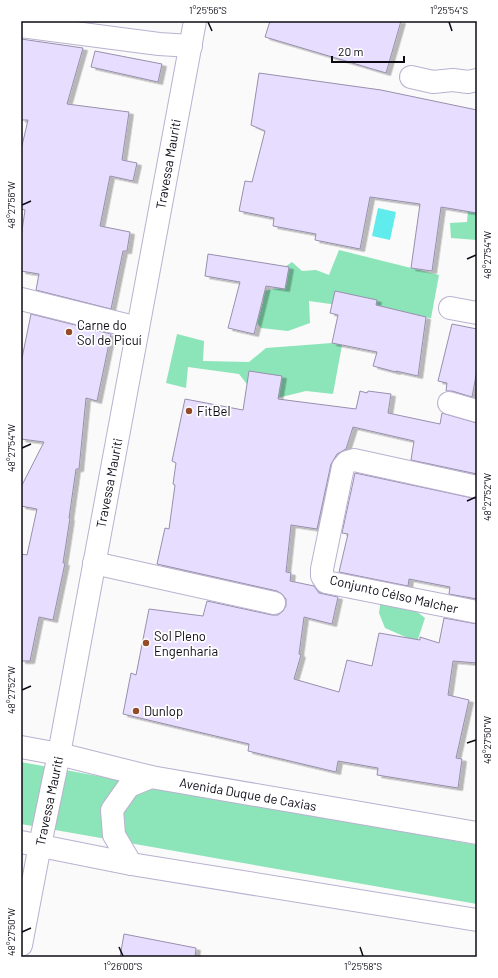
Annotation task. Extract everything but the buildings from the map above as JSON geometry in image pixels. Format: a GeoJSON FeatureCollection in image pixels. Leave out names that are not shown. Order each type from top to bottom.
{"type":"FeatureCollection","features":[{"type":"Feature","properties":{"kind":"main road","name":"Travessa Mauriti"},"geometry":{"type":"LineString","coordinates":[[21,945],[31,843],[60,754],[195,21]]}},
{"type":"Feature","properties":{"kind":"main road"},"geometry":{"type":"LineString","coordinates":[[21,26],[160,44],[190,46]]}},
{"type":"Feature","properties":{"kind":"main road"},"geometry":{"type":"LineString","coordinates":[[411,77],[433,82],[453,80],[468,82],[477,80]]}},
{"type":"Feature","properties":{"kind":"main road"},"geometry":{"type":"LineString","coordinates":[[21,298],[138,328]]}},
{"type":"Feature","properties":{"kind":"main road"},"geometry":{"type":"LineString","coordinates":[[450,308],[477,313]]}},
{"type":"Feature","properties":{"kind":"main road"},"geometry":{"type":"LineString","coordinates":[[449,403],[477,411]]}},
{"type":"Feature","properties":{"kind":"main road","name":"Conjunto Célso Malcher"},"geometry":{"type":"LineString","coordinates":[[477,487],[354,460],[347,462],[343,467],[322,569],[322,576],[326,582],[477,612]]}},
{"type":"Feature","properties":{"kind":"main road"},"geometry":{"type":"LineString","coordinates":[[94,563],[274,604]]}},
{"type":"Feature","properties":{"kind":"main road","name":"Avenida Duque de Caxias"},"geometry":{"type":"LineString","coordinates":[[21,746],[60,754],[151,777],[477,834]]}},
{"type":"Feature","properties":{"kind":"main road"},"geometry":{"type":"LineString","coordinates":[[131,864],[114,835],[112,810],[129,786],[151,777]]}},
{"type":"Feature","properties":{"kind":"main road"},"geometry":{"type":"LineString","coordinates":[[31,843],[131,864],[477,920]]}},
{"type":"Feature","properties":{"kind":"green space"},"geometry":{"type":"Polygon","coordinates":[[[477,197],[477,240],[451,238],[450,223],[467,222],[468,211],[477,197]]]}},
{"type":"Feature","properties":{"kind":"green space"},"geometry":{"type":"Polygon","coordinates":[[[339,250],[439,275],[431,318],[309,301],[310,323],[288,331],[261,328],[257,323],[263,301],[263,291],[279,288],[285,289],[285,267],[292,262],[302,271],[316,270],[329,275],[339,250]]]}},
{"type":"Feature","properties":{"kind":"green space"},"geometry":{"type":"Polygon","coordinates":[[[177,334],[204,341],[203,361],[249,362],[266,348],[332,343],[342,345],[333,394],[306,391],[261,402],[239,374],[188,367],[186,388],[166,383],[177,334]]]}},
{"type":"Feature","properties":{"kind":"green space"},"geometry":{"type":"Polygon","coordinates":[[[381,598],[415,610],[425,618],[417,642],[385,628],[379,613],[381,598]]]}},
{"type":"Feature","properties":{"kind":"green space"},"geometry":{"type":"Polygon","coordinates":[[[21,762],[477,845],[477,904],[21,824],[21,762]]]}},
{"type":"Feature","properties":{"kind":"water"},"geometry":{"type":"Polygon","coordinates":[[[378,208],[396,212],[390,240],[372,236],[378,208]]]}},
{"type":"Feature","properties":{"kind":"place","name":"Carne do Sol de Picuí"},"geometry":{"type":"Point","coordinates":[69,332]}},
{"type":"Feature","properties":{"kind":"place","name":"FitBel"},"geometry":{"type":"Point","coordinates":[189,411]}},
{"type":"Feature","properties":{"kind":"place","name":"Sol Pleno Engenharia"},"geometry":{"type":"Point","coordinates":[146,643]}},
{"type":"Feature","properties":{"kind":"place","name":"Dunlop"},"geometry":{"type":"Point","coordinates":[136,711]}}]}
